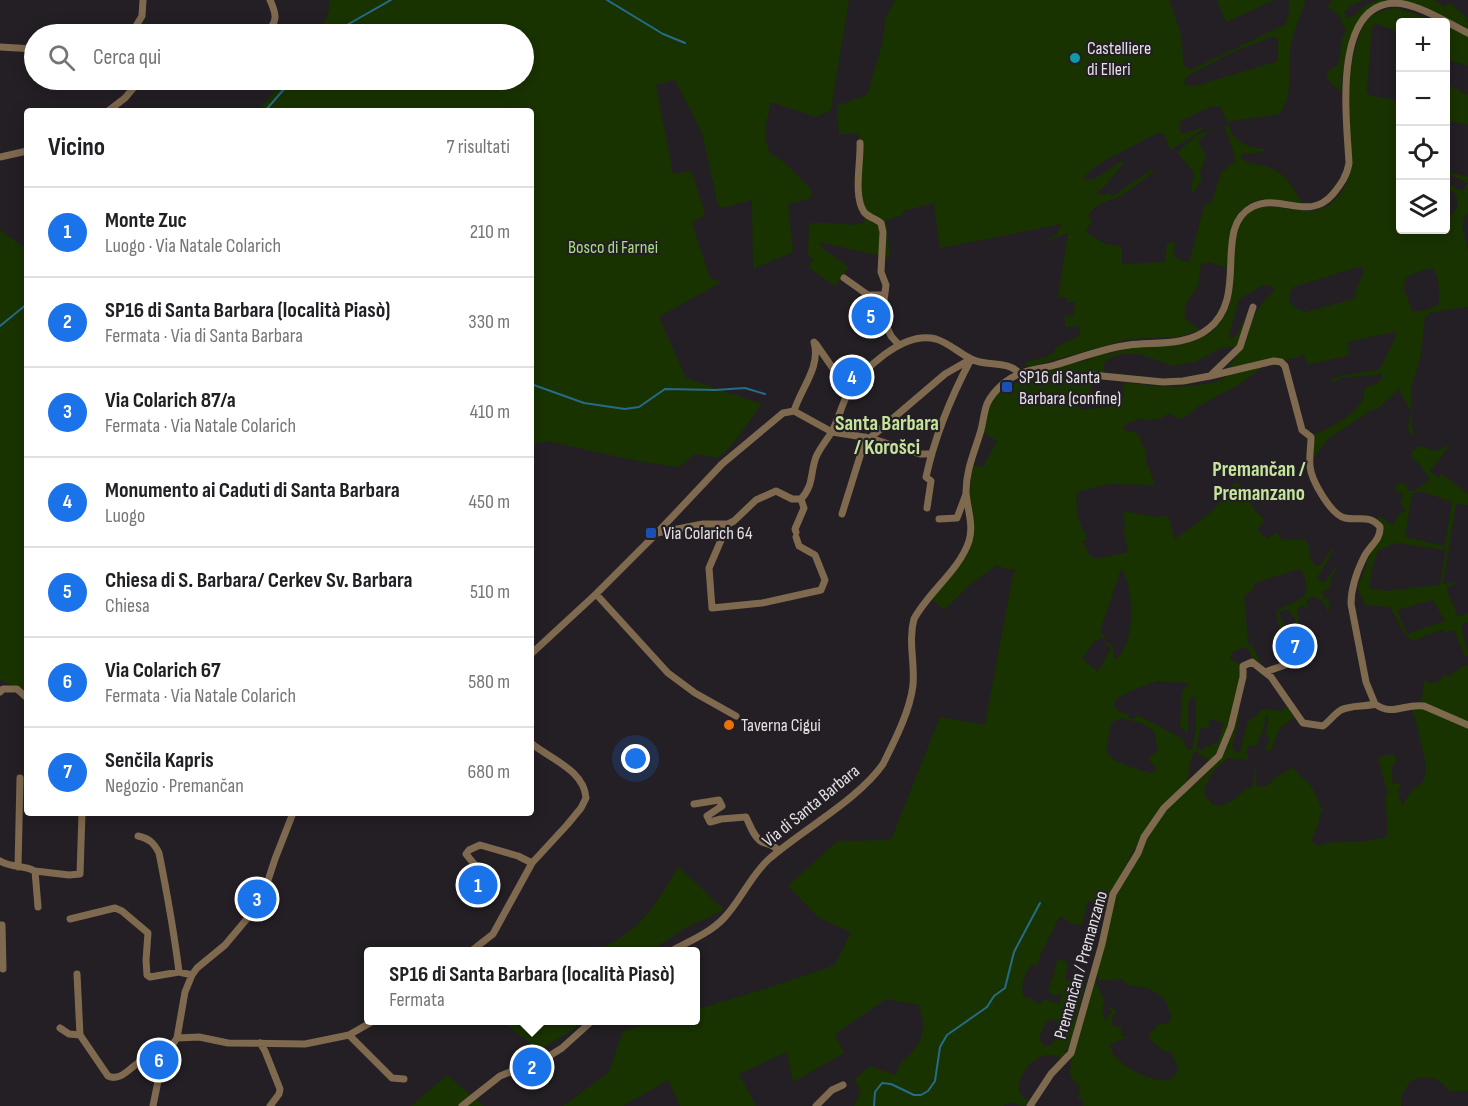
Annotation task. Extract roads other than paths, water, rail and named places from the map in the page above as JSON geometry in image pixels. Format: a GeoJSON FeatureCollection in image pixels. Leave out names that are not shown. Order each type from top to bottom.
{"type":"FeatureCollection","features":[{"type":"Feature","properties":{"kind":"street"},"geometry":{"type":"LineString","coordinates":[[137,24],[142,16],[143,0]]}},
{"type":"Feature","properties":{"kind":"street"},"geometry":{"type":"LineString","coordinates":[[270,0],[277,17],[275,24]]}},
{"type":"Feature","properties":{"kind":"street"},"geometry":{"type":"LineString","coordinates":[[939,519],[957,518],[966,492],[969,465],[987,404],[998,389],[1019,373],[1109,348],[1190,339],[1199,335],[1216,322],[1230,294],[1233,236],[1239,218],[1251,207],[1260,204],[1270,202],[1300,208],[1319,205],[1329,199],[1347,175],[1349,162],[1345,86],[1357,29],[1367,14],[1388,4],[1412,6],[1468,33]]}},
{"type":"Feature","properties":{"kind":"street"},"geometry":{"type":"LineString","coordinates":[[0,47],[24,48]]}},
{"type":"Feature","properties":{"kind":"street"},"geometry":{"type":"LineString","coordinates":[[112,108],[125,98],[130,90]]}},
{"type":"Feature","properties":{"kind":"street"},"geometry":{"type":"LineString","coordinates":[[860,143],[858,179],[863,210],[881,223],[883,232],[881,265],[886,285],[884,322],[899,345]]}},
{"type":"Feature","properties":{"kind":"street"},"geometry":{"type":"LineString","coordinates":[[0,157],[24,152]]}},
{"type":"Feature","properties":{"kind":"street"},"geometry":{"type":"LineString","coordinates":[[844,278],[868,295],[884,296]]}},
{"type":"Feature","properties":{"kind":"street"},"geometry":{"type":"LineString","coordinates":[[1210,376],[1240,347],[1253,307]]}},
{"type":"Feature","properties":{"kind":"street"},"geometry":{"type":"LineString","coordinates":[[801,499],[811,484],[817,454],[832,432],[847,395],[864,371],[899,345],[916,338],[935,339],[954,347],[971,359],[1011,366],[1019,373]]}},
{"type":"Feature","properties":{"kind":"street"},"geometry":{"type":"LineString","coordinates":[[794,411],[814,368],[816,350],[814,342],[841,380],[847,395]]}},
{"type":"Feature","properties":{"kind":"street"},"geometry":{"type":"LineString","coordinates":[[842,514],[868,437],[945,374],[971,359]]}},
{"type":"Feature","properties":{"kind":"street"},"geometry":{"type":"LineString","coordinates":[[927,508],[931,481],[926,477],[936,434],[971,359]]}},
{"type":"Feature","properties":{"kind":"street"},"geometry":{"type":"LineString","coordinates":[[1092,375],[1123,376],[1163,382],[1192,380],[1274,361],[1281,362],[1285,366],[1302,430],[1311,437],[1310,468],[1313,477],[1332,511],[1346,519],[1371,519],[1380,528],[1377,540],[1365,555],[1351,594],[1365,675],[1375,704],[1388,711],[1416,705],[1424,706],[1468,725]]}},
{"type":"Feature","properties":{"kind":"street"},"geometry":{"type":"LineString","coordinates":[[534,651],[596,594],[722,464],[783,413],[794,411],[832,432],[868,437],[920,454],[931,454]]}},
{"type":"Feature","properties":{"kind":"street"},"geometry":{"type":"LineString","coordinates":[[963,471],[969,465]]}},
{"type":"Feature","properties":{"kind":"street"},"geometry":{"type":"LineString","coordinates":[[657,533],[703,524],[728,524],[769,492],[776,491],[792,499],[801,499]]}},
{"type":"Feature","properties":{"kind":"street","name":"Via di Santa Barbara"},"geometry":{"type":"LineString","coordinates":[[677,947],[705,933],[724,919],[759,870],[779,851],[850,796],[883,764],[911,695],[914,619],[961,557],[969,541],[971,531],[966,492]]}},
{"type":"Feature","properties":{"kind":"street"},"geometry":{"type":"LineString","coordinates":[[728,524],[709,568],[712,608],[762,603],[820,590],[825,580],[815,555],[799,546],[796,534],[797,521],[804,508],[801,499]]}},
{"type":"Feature","properties":{"kind":"street"},"geometry":{"type":"LineString","coordinates":[[596,594],[668,673],[695,693],[736,716]]}},
{"type":"Feature","properties":{"kind":"street","name":"Premančan / Premanzano"},"geometry":{"type":"LineString","coordinates":[[1030,1106],[1051,1074],[1071,1053],[1102,944],[1113,894],[1138,853],[1144,837],[1164,808],[1219,756],[1231,727],[1243,677],[1243,666],[1252,662],[1265,672]]}},
{"type":"Feature","properties":{"kind":"street"},"geometry":{"type":"LineString","coordinates":[[1300,664],[1281,666],[1265,672],[1303,723],[1323,726],[1339,711],[1375,704]]}},
{"type":"Feature","properties":{"kind":"street"},"geometry":{"type":"LineString","coordinates":[[0,692],[3,689],[17,689],[24,694]]}},
{"type":"Feature","properties":{"kind":"street"},"geometry":{"type":"LineString","coordinates":[[475,947],[493,934],[532,862],[567,825],[586,798],[583,785],[573,773],[534,745]]}},
{"type":"Feature","properties":{"kind":"street"},"geometry":{"type":"LineString","coordinates":[[18,867],[20,778]]}},
{"type":"Feature","properties":{"kind":"street"},"geometry":{"type":"LineString","coordinates":[[694,804],[719,801],[722,806],[706,816],[710,822],[746,817],[761,842],[774,845],[779,851]]}},
{"type":"Feature","properties":{"kind":"street"},"geometry":{"type":"LineString","coordinates":[[0,861],[10,866],[35,871],[80,874],[82,870],[82,816]]}},
{"type":"Feature","properties":{"kind":"street"},"geometry":{"type":"LineString","coordinates":[[153,1106],[166,1054],[177,1038],[185,992],[192,975],[225,945],[261,902],[292,816]]}},
{"type":"Feature","properties":{"kind":"street"},"geometry":{"type":"LineString","coordinates":[[138,836],[148,838],[155,844],[159,853],[177,947],[179,972]]}},
{"type":"Feature","properties":{"kind":"street"},"geometry":{"type":"LineString","coordinates":[[483,875],[466,854],[475,846],[480,845],[532,862]]}},
{"type":"Feature","properties":{"kind":"street"},"geometry":{"type":"LineString","coordinates":[[35,871],[38,907]]}},
{"type":"Feature","properties":{"kind":"street"},"geometry":{"type":"LineString","coordinates":[[70,919],[115,908],[122,911],[148,933],[147,975],[150,977],[179,972],[192,975]]}},
{"type":"Feature","properties":{"kind":"street"},"geometry":{"type":"LineString","coordinates":[[0,925],[2,925],[3,969]]}},
{"type":"Feature","properties":{"kind":"street"},"geometry":{"type":"LineString","coordinates":[[77,974],[80,1035],[108,1076],[118,1077],[141,1061],[154,1075],[159,1076]]}},
{"type":"Feature","properties":{"kind":"street"},"geometry":{"type":"LineString","coordinates":[[177,1038],[199,1037],[216,1042],[305,1044],[349,1035],[366,1025]]}},
{"type":"Feature","properties":{"kind":"street"},"geometry":{"type":"LineString","coordinates":[[462,1106],[500,1076],[546,1058],[562,1048],[587,1025]]}},
{"type":"Feature","properties":{"kind":"street"},"geometry":{"type":"LineString","coordinates":[[60,1028],[69,1034],[80,1035]]}},
{"type":"Feature","properties":{"kind":"street"},"geometry":{"type":"LineString","coordinates":[[349,1035],[392,1078],[404,1079]]}},
{"type":"Feature","properties":{"kind":"street"},"geometry":{"type":"LineString","coordinates":[[260,1044],[280,1089],[270,1106]]}},
{"type":"Feature","properties":{"kind":"street"},"geometry":{"type":"LineString","coordinates":[[816,1106],[832,1090],[843,1085]]}},
{"type":"Feature","properties":{"kind":"waterway"},"geometry":{"type":"LineString","coordinates":[[349,24],[391,0]]}},
{"type":"Feature","properties":{"kind":"waterway"},"geometry":{"type":"LineString","coordinates":[[607,0],[663,34],[685,43]]}},
{"type":"Feature","properties":{"kind":"waterway"},"geometry":{"type":"LineString","coordinates":[[268,108],[283,90]]}},
{"type":"Feature","properties":{"kind":"waterway"},"geometry":{"type":"LineString","coordinates":[[0,326],[24,306]]}},
{"type":"Feature","properties":{"kind":"waterway"},"geometry":{"type":"LineString","coordinates":[[534,385],[584,403],[625,409],[639,407],[665,389],[745,388],[765,394]]}},
{"type":"Feature","properties":{"kind":"waterway"},"geometry":{"type":"LineString","coordinates":[[874,1106],[875,1092],[882,1083],[891,1084],[914,1095],[921,1095],[928,1091],[935,1081],[940,1047],[947,1035],[987,1007],[994,996],[1005,988],[1014,952],[1040,903]]}},
{"type":"Feature","properties":{"kind":"place","name":"Castelliere di Elleri"},"geometry":{"type":"Point","coordinates":[1075,58]}},
{"type":"Feature","properties":{"kind":"place","name":"Chiesa di S. Barbara/ Cerkev Sv. Barbara"},"geometry":{"type":"Point","coordinates":[871,316]}},
{"type":"Feature","properties":{"kind":"place","name":"Monumento ai Caduti di Santa Barbara"},"geometry":{"type":"Point","coordinates":[852,377]}},
{"type":"Feature","properties":{"kind":"place","name":"SP16 di Santa Barbara (confine)"},"geometry":{"type":"Point","coordinates":[1007,387]}},
{"type":"Feature","properties":{"kind":"place","name":"Via Colarich 64"},"geometry":{"type":"Point","coordinates":[651,533]}},
{"type":"Feature","properties":{"kind":"place","name":"Senčila Kapris"},"geometry":{"type":"Point","coordinates":[1295,646]}},
{"type":"Feature","properties":{"kind":"place","name":"Taverna Cigui"},"geometry":{"type":"Point","coordinates":[729,725]}},
{"type":"Feature","properties":{"kind":"place","name":"Monte Zuc"},"geometry":{"type":"Point","coordinates":[478,885]}},
{"type":"Feature","properties":{"kind":"place","name":"Via Colarich 87/a"},"geometry":{"type":"Point","coordinates":[257,899]}},
{"type":"Feature","properties":{"kind":"place","name":"Via Colarich 67"},"geometry":{"type":"Point","coordinates":[159,1060]}},
{"type":"Feature","properties":{"kind":"place","name":"SP16 di Santa Barbara (località Piasò)"},"geometry":{"type":"Point","coordinates":[532,1067]}},
{"type":"Feature","properties":{"kind":"district","name":"Santa Barbara / Korošci"},"geometry":{"type":"Point","coordinates":[887,435]}},
{"type":"Feature","properties":{"kind":"district","name":"Premančan / Premanzano"},"geometry":{"type":"Point","coordinates":[1259,481]}},
{"type":"Feature","properties":{"kind":"park label","name":"Bosco di Farnei"},"geometry":{"type":"Point","coordinates":[613,247]}}]}
